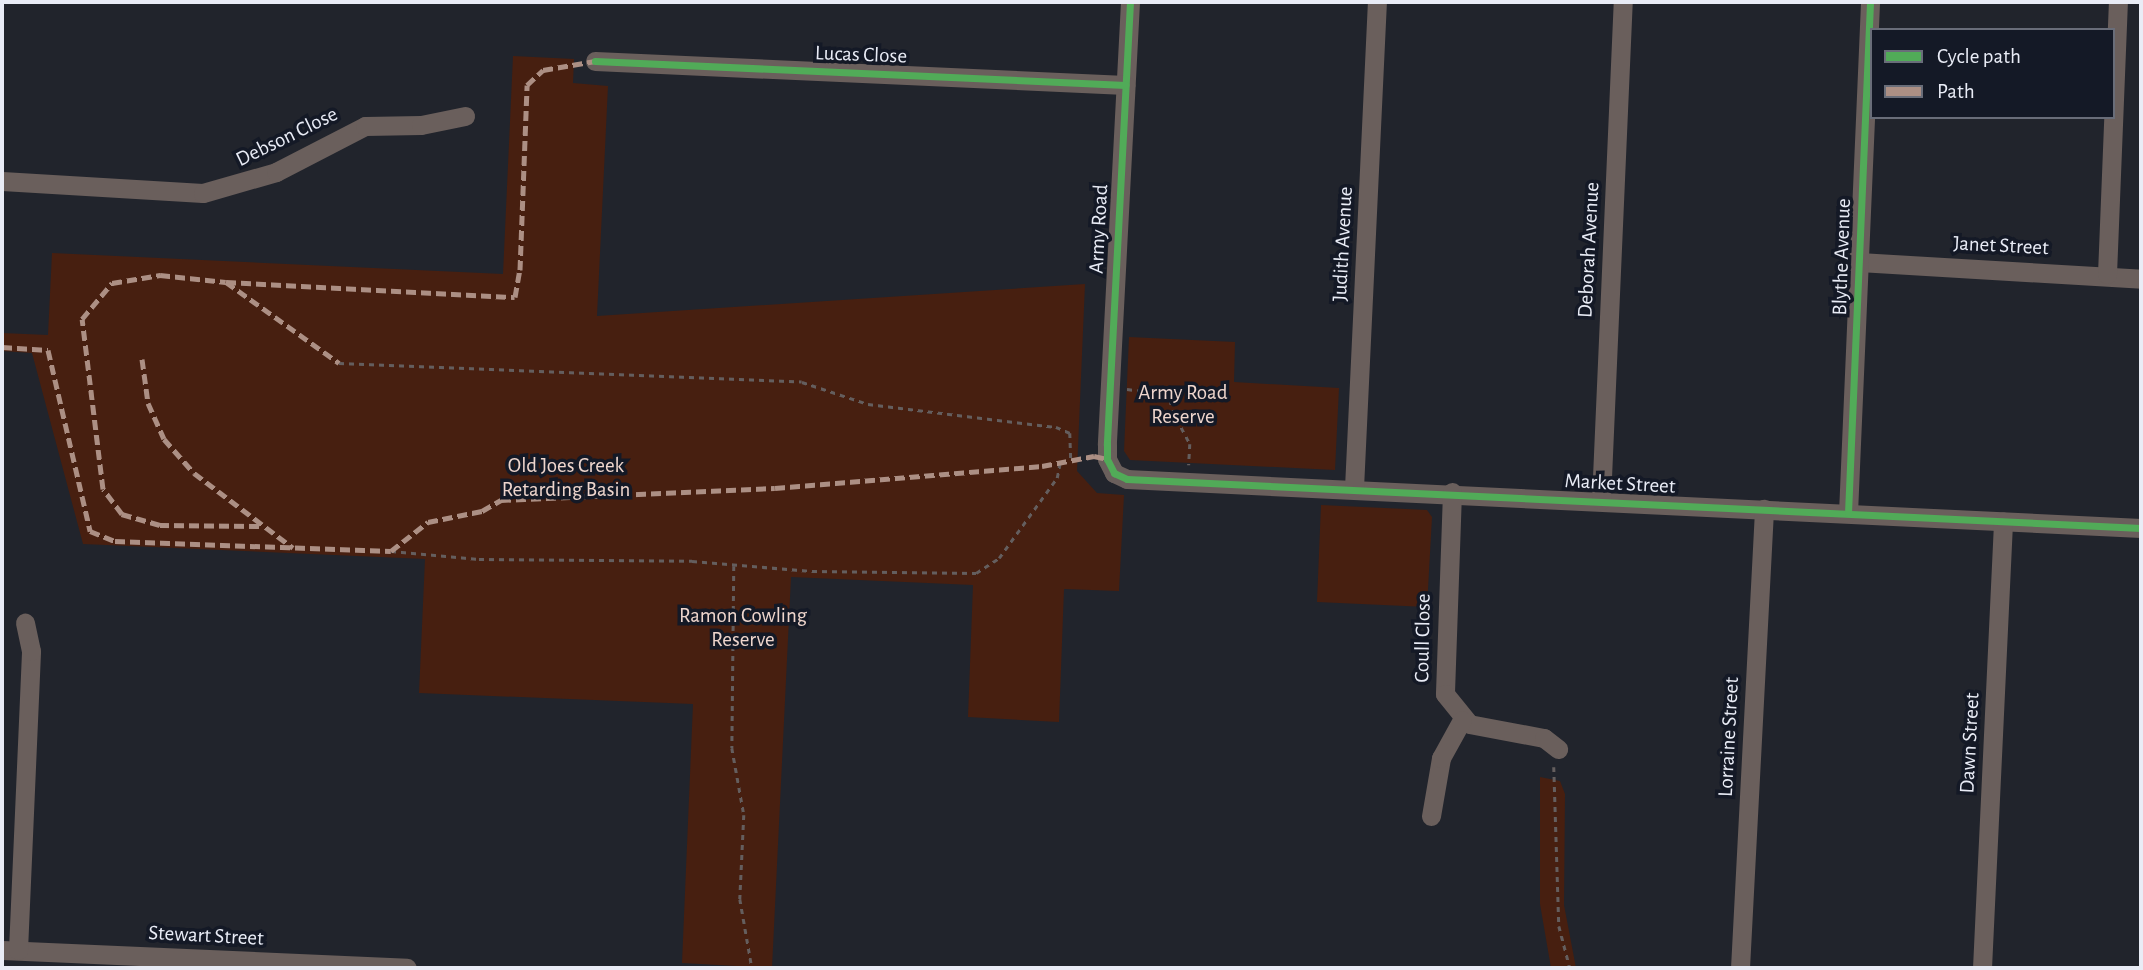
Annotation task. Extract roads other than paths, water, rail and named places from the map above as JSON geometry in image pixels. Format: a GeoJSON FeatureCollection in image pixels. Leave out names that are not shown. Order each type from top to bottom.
{"type":"FeatureCollection","features":[{"type":"Feature","properties":{"kind":"street","name":"Army Road"},"geometry":{"type":"LineString","coordinates":[[1107,460],[1130,2]]}},
{"type":"Feature","properties":{"kind":"street","name":"Judith Avenue"},"geometry":{"type":"LineString","coordinates":[[1354,488],[1377,2]]}},
{"type":"Feature","properties":{"kind":"street","name":"Deborah Avenue"},"geometry":{"type":"LineString","coordinates":[[1601,500],[1623,2]]}},
{"type":"Feature","properties":{"kind":"street","name":"Blythe Avenue"},"geometry":{"type":"LineString","coordinates":[[1848,513],[1870,2]]}},
{"type":"Feature","properties":{"kind":"street"},"geometry":{"type":"LineString","coordinates":[[2115,76],[2118,2]]}},
{"type":"Feature","properties":{"kind":"street","name":"Lucas Close"},"geometry":{"type":"LineString","coordinates":[[595,61],[1125,85]]}},
{"type":"Feature","properties":{"kind":"street","name":"Debson Close"},"geometry":{"type":"LineString","coordinates":[[2,181],[203,193],[276,172],[365,126],[421,125],[465,116]]}},
{"type":"Feature","properties":{"kind":"street"},"geometry":{"type":"LineString","coordinates":[[2107,274],[2113,119]]}},
{"type":"Feature","properties":{"kind":"street","name":"Janet Street"},"geometry":{"type":"LineString","coordinates":[[1859,262],[2107,274],[2141,279]]}},
{"type":"Feature","properties":{"kind":"street","name":"Market Street"},"geometry":{"type":"LineString","coordinates":[[1107,460],[1114,473],[1127,479],[1452,492],[2141,528]]}},
{"type":"Feature","properties":{"kind":"street","name":"Coull Close"},"geometry":{"type":"LineString","coordinates":[[1452,492],[1443,678],[1445,694],[1462,720]]}},
{"type":"Feature","properties":{"kind":"street","name":"Lorraine Street"},"geometry":{"type":"LineString","coordinates":[[1740,968],[1764,509]]}},
{"type":"Feature","properties":{"kind":"street","name":"Dawn Street"},"geometry":{"type":"LineString","coordinates":[[1982,968],[2003,521]]}},
{"type":"Feature","properties":{"kind":"street"},"geometry":{"type":"LineString","coordinates":[[10,950],[31,651],[25,624]]}},
{"type":"Feature","properties":{"kind":"street"},"geometry":{"type":"LineString","coordinates":[[1431,816],[1441,758],[1462,720],[1497,732],[1544,738],[1558,749]]}},
{"type":"Feature","properties":{"kind":"street","name":"Stewart Street"},"geometry":{"type":"LineString","coordinates":[[10,950],[407,968]]}},
{"type":"Feature","properties":{"kind":"park label","name":"Army Road Reserve"},"geometry":{"type":"Point","coordinates":[1183,405]}},
{"type":"Feature","properties":{"kind":"park label","name":"Old Joes Creek Retarding Basin"},"geometry":{"type":"Point","coordinates":[566,478]}},
{"type":"Feature","properties":{"kind":"park label","name":"Ramon Cowling Reserve"},"geometry":{"type":"Point","coordinates":[743,628]}}]}
